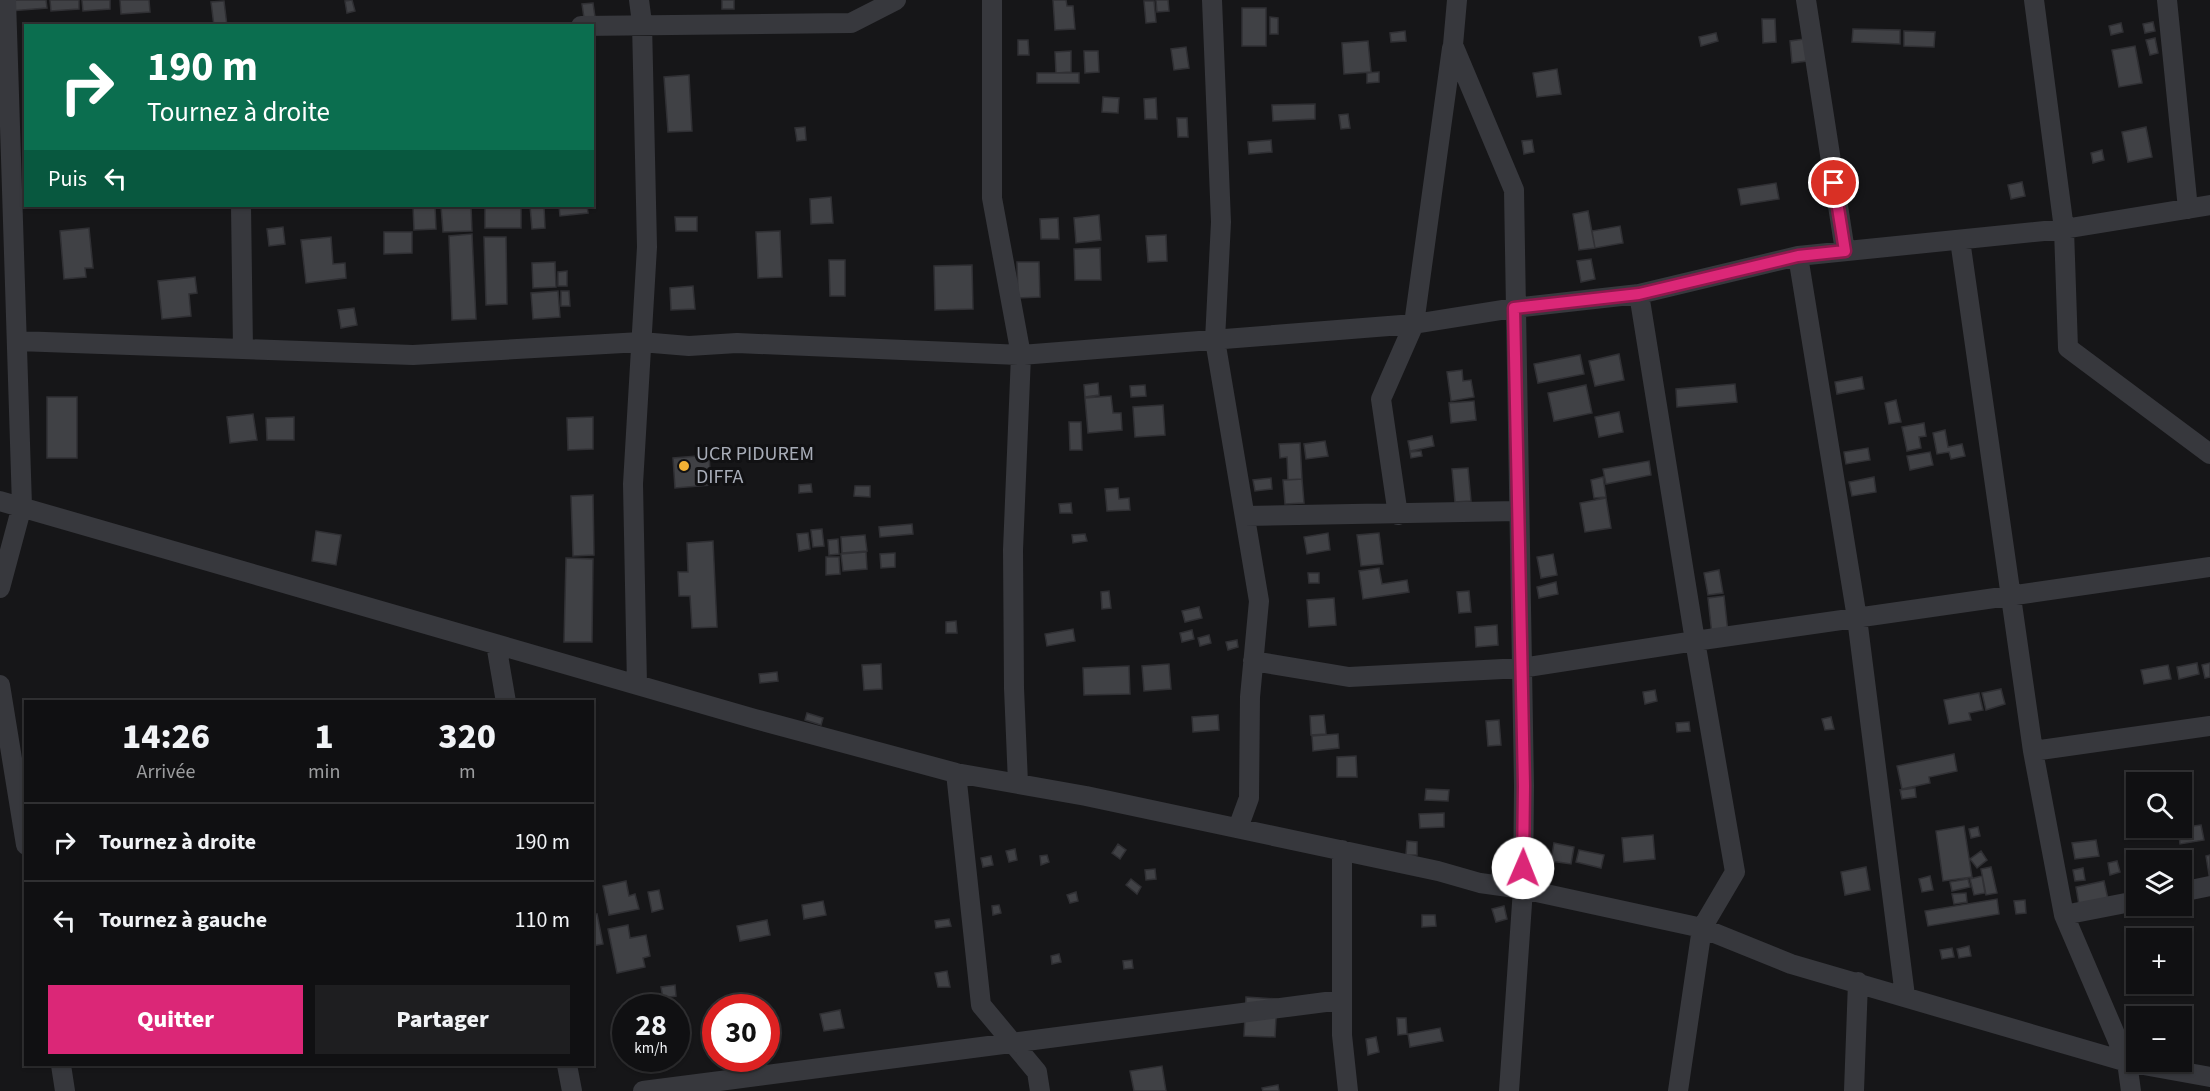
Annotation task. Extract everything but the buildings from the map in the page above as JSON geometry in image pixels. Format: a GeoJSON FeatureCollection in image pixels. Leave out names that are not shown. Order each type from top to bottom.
{"type":"FeatureCollection","features":[{"type":"Feature","properties":{"kind":"street"},"geometry":{"type":"LineString","coordinates":[[0,588],[22,506],[17,341],[16,48],[6,0]]}},
{"type":"Feature","properties":{"kind":"street"},"geometry":{"type":"LineString","coordinates":[[637,685],[633,484],[647,247],[642,23],[639,0]]}},
{"type":"Feature","properties":{"kind":"street"},"geometry":{"type":"LineString","coordinates":[[594,25],[642,23],[851,23],[897,0]]}},
{"type":"Feature","properties":{"kind":"street"},"geometry":{"type":"LineString","coordinates":[[992,0],[992,198],[1021,355],[1013,550],[1014,688],[1018,783]]}},
{"type":"Feature","properties":{"kind":"street"},"geometry":{"type":"LineString","coordinates":[[1212,0],[1221,222],[1215,340],[1259,601],[1250,697],[1248,798],[1238,828]]}},
{"type":"Feature","properties":{"kind":"street"},"geometry":{"type":"LineString","coordinates":[[1398,515],[1381,399],[1414,324],[1453,45],[1457,0]]}},
{"type":"Feature","properties":{"kind":"street"},"geometry":{"type":"LineString","coordinates":[[1806,0],[1845,251]]}},
{"type":"Feature","properties":{"kind":"street"},"geometry":{"type":"LineString","coordinates":[[2034,0],[2064,229],[2068,348],[2210,454]]}},
{"type":"Feature","properties":{"kind":"street"},"geometry":{"type":"LineString","coordinates":[[2167,0],[2188,209]]}},
{"type":"Feature","properties":{"kind":"street"},"geometry":{"type":"LineString","coordinates":[[1453,45],[1514,190],[1514,308],[1522,668],[1523,889],[1509,1091]]}},
{"type":"Feature","properties":{"kind":"street"},"geometry":{"type":"LineString","coordinates":[[17,341],[413,355],[640,342],[689,346],[737,343],[1021,355],[1414,324],[1514,308],[1639,294],[1798,256],[2064,229],[2210,205]]}},
{"type":"Feature","properties":{"kind":"street"},"geometry":{"type":"LineString","coordinates":[[241,207],[243,349]]}},
{"type":"Feature","properties":{"kind":"street"},"geometry":{"type":"LineString","coordinates":[[1960,240],[2032,751],[2064,915],[2126,1060]]}},
{"type":"Feature","properties":{"kind":"street"},"geometry":{"type":"LineString","coordinates":[[1798,256],[1857,618],[1905,996]]}},
{"type":"Feature","properties":{"kind":"street"},"geometry":{"type":"LineString","coordinates":[[1639,294],[1695,641],[1736,872],[1702,928],[1677,1091]]}},
{"type":"Feature","properties":{"kind":"street"},"geometry":{"type":"LineString","coordinates":[[0,501],[637,685],[956,773],[1018,783],[1238,828],[1480,883],[1523,889],[1702,928],[1791,964],[2126,1062]]}},
{"type":"Feature","properties":{"kind":"street"},"geometry":{"type":"LineString","coordinates":[[1245,516],[1398,515],[1518,511]]}},
{"type":"Feature","properties":{"kind":"street"},"geometry":{"type":"LineString","coordinates":[[1253,661],[1349,677],[1522,668],[2210,567]]}},
{"type":"Feature","properties":{"kind":"street"},"geometry":{"type":"LineString","coordinates":[[496,644],[506,700]]}},
{"type":"Feature","properties":{"kind":"street"},"geometry":{"type":"LineString","coordinates":[[0,685],[24,836]]}},
{"type":"Feature","properties":{"kind":"street"},"geometry":{"type":"LineString","coordinates":[[2032,751],[2210,726]]}},
{"type":"Feature","properties":{"kind":"street"},"geometry":{"type":"LineString","coordinates":[[956,773],[981,1005],[1037,1072],[1040,1091]]}},
{"type":"Feature","properties":{"kind":"street"},"geometry":{"type":"LineString","coordinates":[[1342,850],[1341,1000],[1348,1091]]}},
{"type":"Feature","properties":{"kind":"street"},"geometry":{"type":"LineString","coordinates":[[2192,890],[2210,886]]}},
{"type":"Feature","properties":{"kind":"street"},"geometry":{"type":"LineString","coordinates":[[2064,915],[2126,903]]}},
{"type":"Feature","properties":{"kind":"street"},"geometry":{"type":"LineString","coordinates":[[1854,1091],[1858,982]]}},
{"type":"Feature","properties":{"kind":"street"},"geometry":{"type":"LineString","coordinates":[[643,1091],[1341,1000]]}},
{"type":"Feature","properties":{"kind":"street"},"geometry":{"type":"LineString","coordinates":[[61,1066],[65,1091]]}},
{"type":"Feature","properties":{"kind":"street"},"geometry":{"type":"LineString","coordinates":[[567,1066],[572,1091]]}},
{"type":"Feature","properties":{"kind":"street"},"geometry":{"type":"LineString","coordinates":[[2128,1072],[2131,1091]]}},
{"type":"Feature","properties":{"kind":"street"},"geometry":{"type":"LineString","coordinates":[[2182,1072],[2210,1077]]}},
{"type":"Feature","properties":{"kind":"place","name":"UCR PIDUREM DIFFA"},"geometry":{"type":"Point","coordinates":[684,466]}},
{"type":"Feature","properties":{"kind":"route"},"geometry":{"type":"LineString","coordinates":[[1523,868],[1524,786],[1514,308],[1639,294],[1798,256],[1845,251],[1834,183]]}}]}
